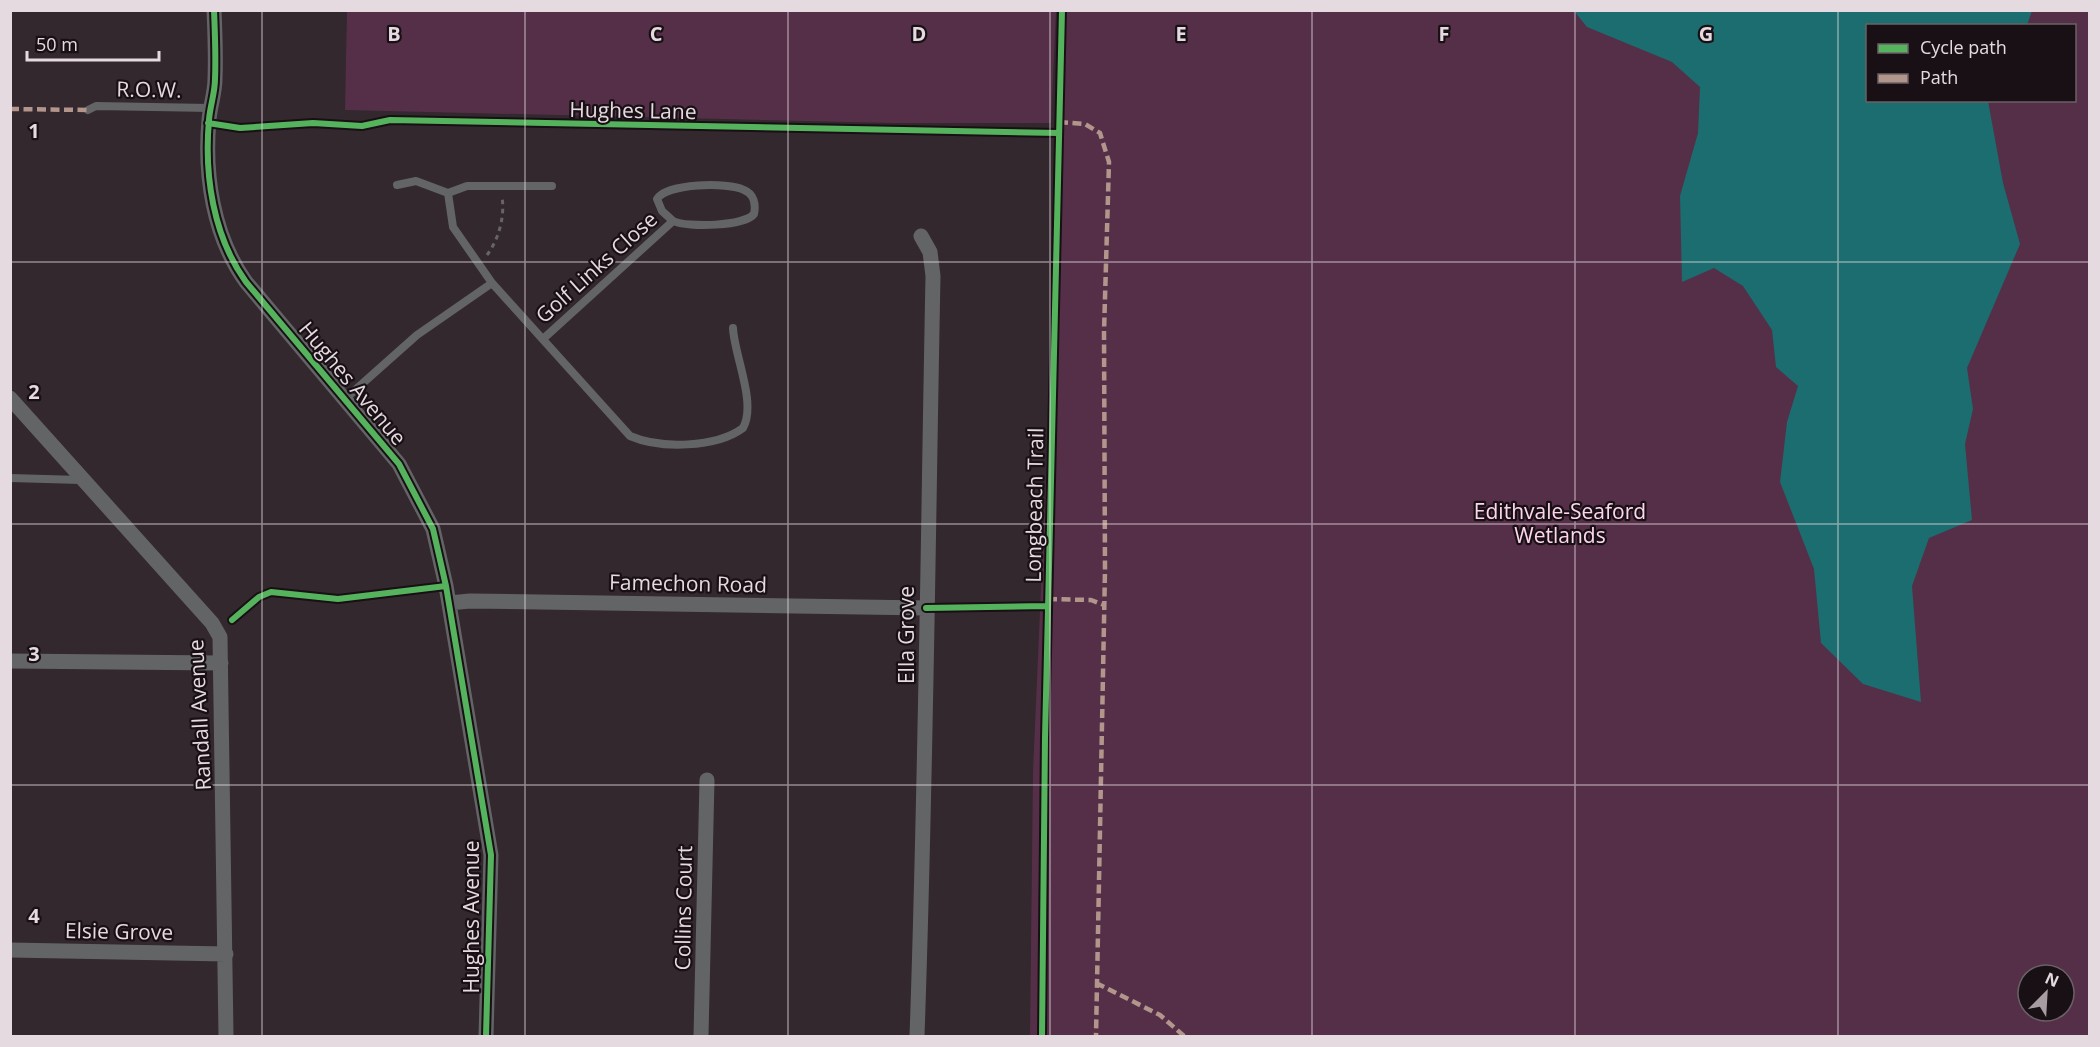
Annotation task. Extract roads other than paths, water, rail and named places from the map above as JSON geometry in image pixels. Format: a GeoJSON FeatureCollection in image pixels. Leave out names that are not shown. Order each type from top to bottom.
{"type":"FeatureCollection","features":[{"type":"Feature","properties":{"kind":"street","name":"Hughes Avenue"},"geometry":{"type":"LineString","coordinates":[[214,10],[215,79],[210,108],[210,177],[217,221],[228,254],[246,282],[399,464],[434,529],[449,603],[491,855],[486,1036]]}},
{"type":"Feature","properties":{"kind":"street","name":"Ella Grove"},"geometry":{"type":"LineString","coordinates":[[916,1036],[926,755],[926,608],[933,276],[930,252],[921,236]]}},
{"type":"Feature","properties":{"kind":"street","name":"Randall Avenue"},"geometry":{"type":"LineString","coordinates":[[10,398],[215,627],[220,637],[226,1036]]}},
{"type":"Feature","properties":{"kind":"street","name":"Famechon Road"},"geometry":{"type":"LineString","coordinates":[[449,603],[470,601],[926,608]]}},
{"type":"Feature","properties":{"kind":"street"},"geometry":{"type":"LineString","coordinates":[[10,661],[221,663]]}},
{"type":"Feature","properties":{"kind":"street","name":"Collins Court"},"geometry":{"type":"LineString","coordinates":[[701,1036],[707,780]]}},
{"type":"Feature","properties":{"kind":"street","name":"Elsie Grove"},"geometry":{"type":"LineString","coordinates":[[10,950],[226,954]]}},
{"type":"Feature","properties":{"kind":"lane","name":"R.O.W."},"geometry":{"type":"LineString","coordinates":[[88,110],[96,106],[210,108]]}},
{"type":"Feature","properties":{"kind":"lane"},"geometry":{"type":"LineString","coordinates":[[397,185],[422,182],[447,193],[467,186],[552,186]]}},
{"type":"Feature","properties":{"kind":"lane","name":"Golf Links Close"},"geometry":{"type":"LineString","coordinates":[[680,186],[740,188],[750,194],[755,203],[754,214],[745,222],[698,226],[673,221],[662,211],[657,197],[680,186]]}},
{"type":"Feature","properties":{"kind":"lane","name":"Golf Links Close"},"geometry":{"type":"LineString","coordinates":[[447,193],[453,227],[492,283],[630,436],[648,441],[692,442],[726,438],[741,429],[745,423],[744,386],[733,327]]}},
{"type":"Feature","properties":{"kind":"lane","name":"Golf Links Close"},"geometry":{"type":"LineString","coordinates":[[543,339],[673,221]]}},
{"type":"Feature","properties":{"kind":"lane"},"geometry":{"type":"LineString","coordinates":[[345,399],[417,335],[492,283]]}},
{"type":"Feature","properties":{"kind":"lane"},"geometry":{"type":"LineString","coordinates":[[10,478],[83,480]]}},
{"type":"Feature","properties":{"kind":"water"},"geometry":{"type":"Polygon","coordinates":[[[1574,11],[2032,11],[2027,24],[1866,24],[1866,102],[1988,102],[2003,183],[2020,244],[1967,368],[1973,409],[1965,444],[1972,520],[1929,538],[1912,586],[1921,702],[1863,684],[1821,643],[1814,569],[1780,482],[1787,422],[1798,386],[1776,367],[1772,330],[1743,286],[1714,268],[1682,282],[1680,196],[1698,133],[1700,87],[1672,62],[1587,27],[1574,11]]]}},
{"type":"Feature","properties":{"kind":"park label","name":"Edithvale-Seaford Wetlands"},"geometry":{"type":"Point","coordinates":[1560,523]}}]}
